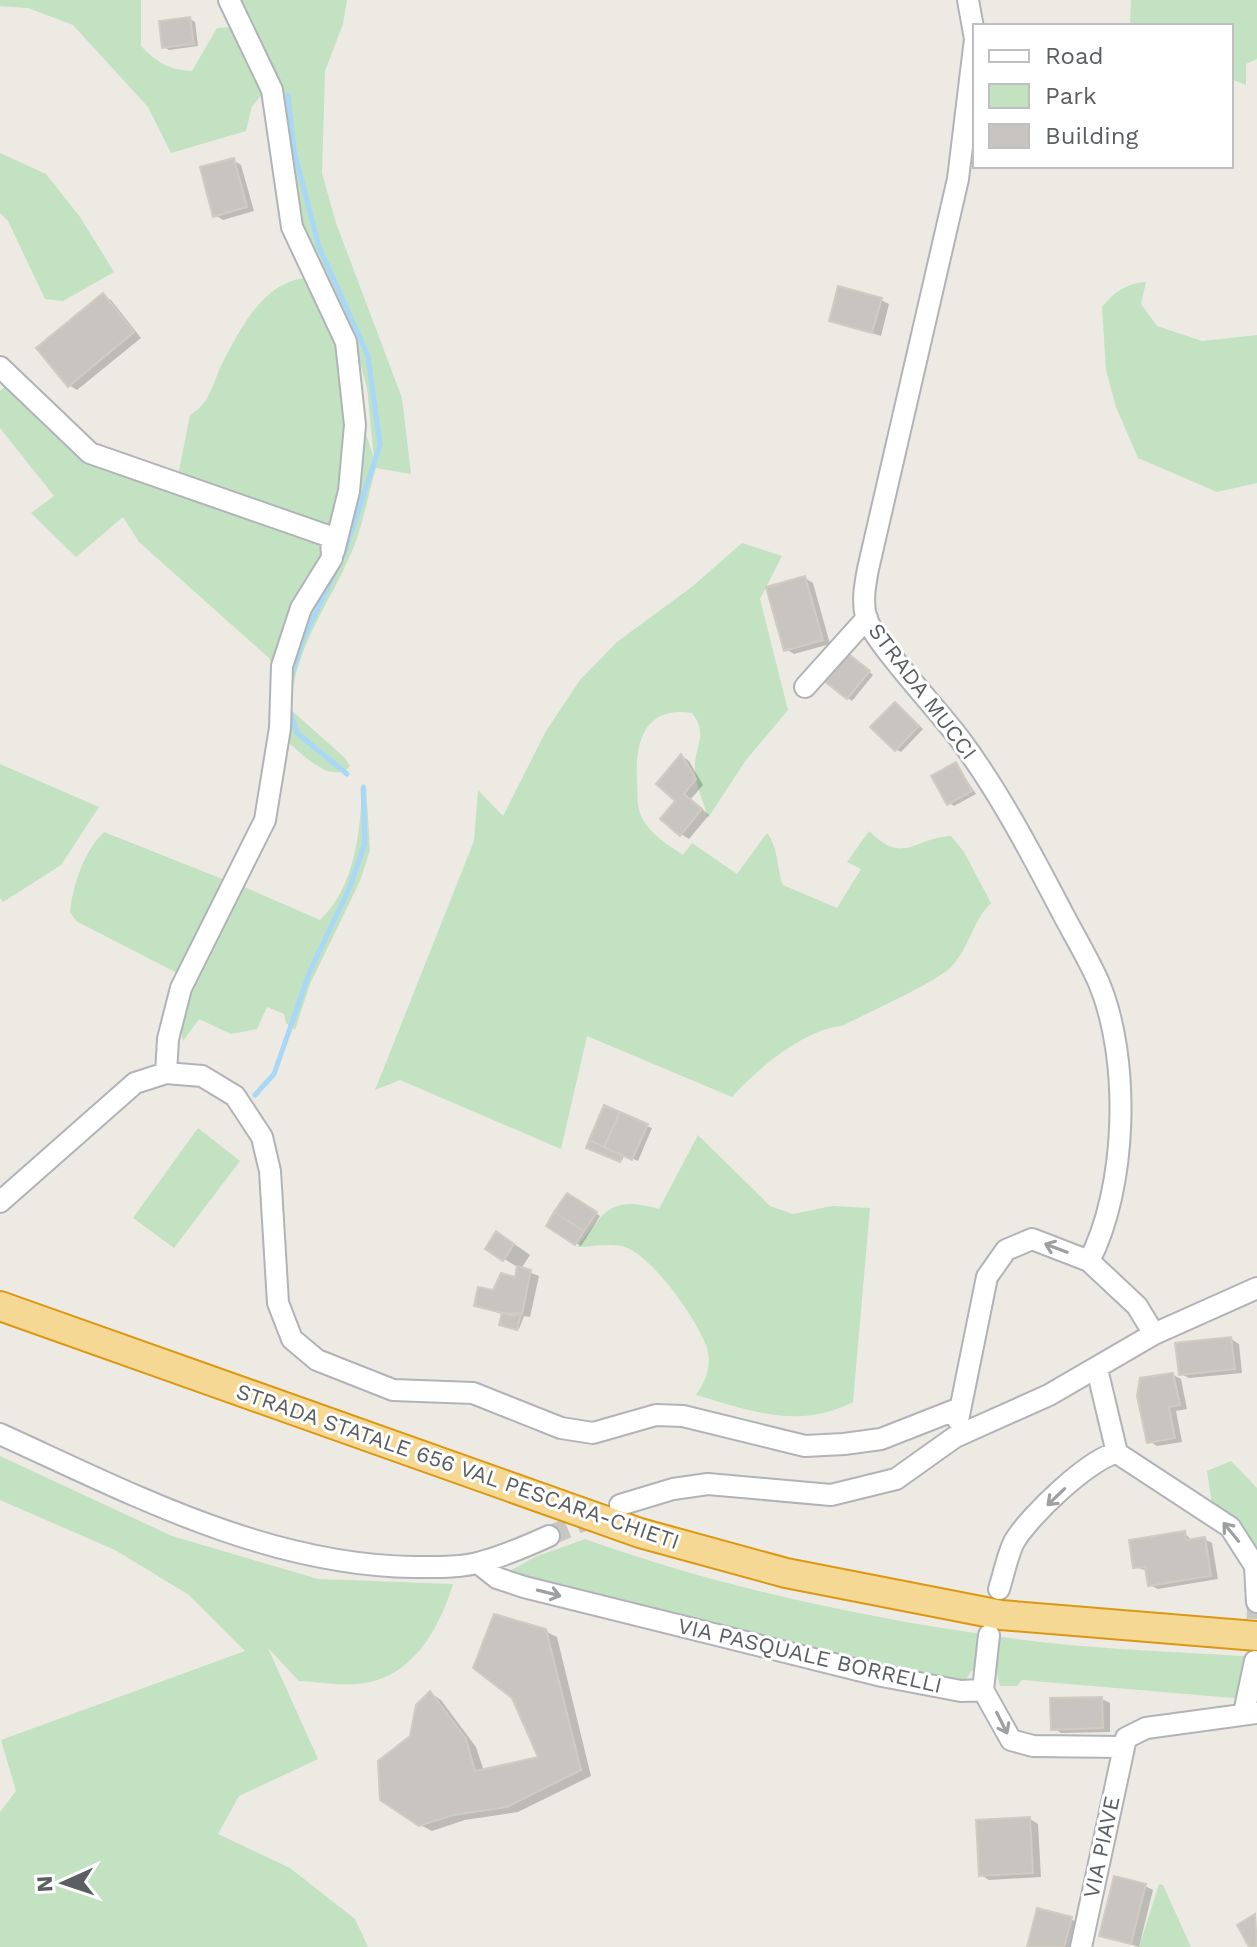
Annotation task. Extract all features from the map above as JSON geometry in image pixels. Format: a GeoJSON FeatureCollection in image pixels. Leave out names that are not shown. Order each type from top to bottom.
{"type":"FeatureCollection","features":[{"type":"Feature","properties":{"kind":"highway","name":"STRADA STATALE 656 VAL PESCARA-CHIETI"},"geometry":{"type":"LineString","coordinates":[[0,1306],[640,1533],[786,1573],[1001,1615],[1256,1648]]}},
{"type":"Feature","properties":{"kind":"street"},"geometry":{"type":"LineString","coordinates":[[166,1073],[168,1039],[181,988],[265,820],[280,728],[282,666],[301,608],[332,558],[349,491],[355,425],[346,342],[292,227],[272,90],[229,0]]}},
{"type":"Feature","properties":{"kind":"street","name":"STRADA MUCCI"},"geometry":{"type":"LineString","coordinates":[[968,0],[973,28]]}},
{"type":"Feature","properties":{"kind":"street","name":"STRADA MUCCI"},"geometry":{"type":"LineString","coordinates":[[973,55],[958,179],[868,569],[864,602],[867,618],[990,782],[1100,984],[1118,1065],[1118,1141],[1109,1213],[1089,1261]]}},
{"type":"Feature","properties":{"kind":"street"},"geometry":{"type":"LineString","coordinates":[[0,367],[90,453],[331,537],[332,558]]}},
{"type":"Feature","properties":{"kind":"street"},"geometry":{"type":"LineString","coordinates":[[805,687],[867,618]]}},
{"type":"Feature","properties":{"kind":"street"},"geometry":{"type":"LineString","coordinates":[[0,1202],[135,1083],[166,1073],[202,1076],[235,1096],[262,1137],[270,1171],[278,1303],[292,1339],[317,1360],[393,1390],[473,1393],[561,1428],[593,1433],[656,1415],[683,1416],[805,1446],[844,1444],[881,1439],[960,1408]]}},
{"type":"Feature","properties":{"kind":"street"},"geometry":{"type":"LineString","coordinates":[[955,1437],[987,1277],[1006,1250],[1032,1239],[1089,1261],[1137,1306],[1154,1334]]}},
{"type":"Feature","properties":{"kind":"street"},"geometry":{"type":"LineString","coordinates":[[620,1505],[673,1489],[708,1484],[831,1495],[896,1479],[955,1437],[1097,1369],[1154,1334],[1257,1288]]}},
{"type":"Feature","properties":{"kind":"street"},"geometry":{"type":"LineString","coordinates":[[1097,1369],[1117,1453]]}},
{"type":"Feature","properties":{"kind":"street"},"geometry":{"type":"LineString","coordinates":[[0,1434],[125,1492],[254,1541],[347,1563],[436,1567],[478,1563],[549,1536]]}},
{"type":"Feature","properties":{"kind":"street"},"geometry":{"type":"LineString","coordinates":[[999,1589],[1015,1541],[1053,1499],[1102,1455],[1117,1453],[1230,1527],[1255,1566],[1257,1602]]}},
{"type":"Feature","properties":{"kind":"street","name":"VIA PASQUALE BORRELLI"},"geometry":{"type":"LineString","coordinates":[[478,1563],[497,1578],[524,1587],[882,1676],[961,1691],[983,1690]]}},
{"type":"Feature","properties":{"kind":"street"},"geometry":{"type":"LineString","coordinates":[[989,1635],[983,1690],[1011,1740],[1033,1746],[1122,1747],[1126,1738],[1146,1728],[1250,1713],[1256,1648]]}},
{"type":"Feature","properties":{"kind":"street","name":"VIA PIAVE"},"geometry":{"type":"LineString","coordinates":[[1081,1947],[1122,1747]]}},
{"type":"Feature","properties":{"kind":"green space"},"geometry":{"type":"Polygon","coordinates":[[[0,0],[141,0],[141,46],[164,64],[192,71],[217,28],[234,27],[265,91],[252,106],[246,131],[171,153],[148,107],[73,25],[28,8],[0,6],[0,0]]]}},
{"type":"Feature","properties":{"kind":"green space"},"geometry":{"type":"Polygon","coordinates":[[[235,0],[347,0],[343,24],[325,71],[322,173],[336,223],[402,398],[411,474],[376,468],[356,541],[307,641],[294,684],[290,709],[345,758],[350,766],[343,771],[335,772],[317,766],[287,741],[276,675],[269,658],[139,542],[123,517],[76,557],[31,513],[54,496],[0,428],[0,391],[10,382],[81,453],[178,476],[190,415],[208,397],[239,332],[267,296],[291,281],[306,278],[322,298],[374,459],[367,388],[352,333],[312,251],[235,0]]]}},
{"type":"Feature","properties":{"kind":"green space"},"geometry":{"type":"Polygon","coordinates":[[[1131,0],[1257,0],[1257,59],[1246,64],[1246,85],[1233,80],[1233,24],[1130,24],[1131,0]]]}},
{"type":"Feature","properties":{"kind":"green space"},"geometry":{"type":"Polygon","coordinates":[[[0,153],[46,174],[80,217],[114,272],[63,301],[45,299],[8,221],[0,213],[0,153]]]}},
{"type":"Feature","properties":{"kind":"green space"},"geometry":{"type":"Polygon","coordinates":[[[1146,282],[1141,304],[1157,326],[1202,341],[1257,335],[1257,483],[1217,492],[1138,458],[1116,407],[1106,370],[1102,307],[1121,289],[1146,282]]]}},
{"type":"Feature","properties":{"kind":"green space"},"geometry":{"type":"Polygon","coordinates":[[[742,543],[782,556],[760,599],[788,710],[746,760],[708,818],[695,774],[700,734],[697,721],[692,713],[676,712],[653,721],[641,740],[638,753],[638,800],[642,818],[655,835],[683,855],[692,843],[737,874],[767,833],[774,845],[783,885],[837,908],[861,869],[847,862],[869,831],[891,847],[900,848],[951,836],[964,852],[991,903],[979,918],[958,958],[944,972],[918,988],[842,1026],[812,1035],[782,1052],[732,1097],[587,1036],[561,1149],[400,1080],[375,1090],[474,841],[478,790],[503,816],[546,731],[580,680],[617,642],[693,586],[742,543]]]}},
{"type":"Feature","properties":{"kind":"green space"},"geometry":{"type":"Polygon","coordinates":[[[0,764],[99,807],[61,865],[3,902],[0,898],[0,764]]]}},
{"type":"Feature","properties":{"kind":"green space"},"geometry":{"type":"Polygon","coordinates":[[[362,784],[366,785],[370,850],[360,881],[310,984],[295,1030],[286,1023],[284,1014],[267,1007],[257,1029],[231,1034],[199,1019],[183,1041],[180,1022],[182,1006],[242,886],[320,920],[332,907],[354,857],[362,784]]]}},
{"type":"Feature","properties":{"kind":"green space"},"geometry":{"type":"Polygon","coordinates":[[[104,832],[230,882],[183,976],[76,921],[70,912],[81,869],[104,832]]]}},
{"type":"Feature","properties":{"kind":"green space"},"geometry":{"type":"Polygon","coordinates":[[[198,1128],[240,1161],[174,1248],[133,1218],[198,1128]]]}},
{"type":"Feature","properties":{"kind":"green space"},"geometry":{"type":"Polygon","coordinates":[[[698,1135],[770,1206],[793,1214],[832,1206],[870,1208],[853,1402],[814,1415],[794,1416],[756,1412],[696,1395],[707,1373],[707,1348],[672,1289],[632,1250],[616,1245],[577,1247],[610,1209],[629,1204],[659,1209],[698,1135]]]}},
{"type":"Feature","properties":{"kind":"green space"},"geometry":{"type":"Polygon","coordinates":[[[0,1456],[172,1536],[318,1579],[453,1584],[442,1614],[426,1643],[403,1666],[374,1681],[347,1684],[299,1681],[268,1648],[318,1759],[239,1796],[218,1834],[290,1868],[355,1919],[368,1947],[0,1947],[0,1812],[16,1791],[1,1740],[245,1651],[189,1595],[115,1550],[0,1500],[0,1456]]]}},
{"type":"Feature","properties":{"kind":"green space"},"geometry":{"type":"Polygon","coordinates":[[[1231,1461],[1257,1488],[1257,1562],[1213,1510],[1207,1471],[1231,1461]]]}},
{"type":"Feature","properties":{"kind":"green space"},"geometry":{"type":"Polygon","coordinates":[[[585,1539],[696,1574],[867,1615],[1067,1645],[1257,1657],[1257,1700],[1022,1680],[1017,1686],[1000,1686],[995,1667],[971,1671],[961,1689],[499,1577],[535,1557],[585,1539]]]}},
{"type":"Feature","properties":{"kind":"green space"},"geometry":{"type":"Polygon","coordinates":[[[1159,1884],[1163,1885],[1191,1947],[1139,1947],[1159,1884]]]}},
{"type":"Feature","properties":{"kind":"building"},"geometry":{"type":"Polygon","coordinates":[[[190,17],[194,44],[162,48],[159,21],[190,17]]]}},
{"type":"Feature","properties":{"kind":"building"},"geometry":{"type":"Polygon","coordinates":[[[234,158],[247,207],[213,217],[200,167],[234,158]]]}},
{"type":"Feature","properties":{"kind":"building"},"geometry":{"type":"Polygon","coordinates":[[[838,286],[882,298],[872,333],[829,321],[838,286]]]}},
{"type":"Feature","properties":{"kind":"building"},"geometry":{"type":"Polygon","coordinates":[[[103,293],[134,332],[68,387],[36,348],[103,293]]]}},
{"type":"Feature","properties":{"kind":"building"},"geometry":{"type":"Polygon","coordinates":[[[805,576],[823,640],[784,651],[766,587],[805,576]]]}},
{"type":"Feature","properties":{"kind":"building"},"geometry":{"type":"Polygon","coordinates":[[[846,652],[870,671],[847,699],[823,680],[846,652]]]}},
{"type":"Feature","properties":{"kind":"building"},"geometry":{"type":"Polygon","coordinates":[[[895,702],[919,726],[895,751],[870,727],[895,702]]]}},
{"type":"Feature","properties":{"kind":"building"},"geometry":{"type":"Polygon","coordinates":[[[681,754],[696,779],[684,794],[702,809],[680,836],[660,819],[675,801],[656,784],[681,754]]]}},
{"type":"Feature","properties":{"kind":"building"},"geometry":{"type":"Polygon","coordinates":[[[956,762],[972,791],[947,805],[931,776],[956,762]]]}},
{"type":"Feature","properties":{"kind":"building"},"geometry":{"type":"Polygon","coordinates":[[[604,1105],[620,1112],[604,1147],[589,1140],[604,1105]]]}},
{"type":"Feature","properties":{"kind":"building"},"geometry":{"type":"Polygon","coordinates":[[[620,1112],[648,1124],[632,1160],[604,1147],[620,1112]]]}},
{"type":"Feature","properties":{"kind":"building"},"geometry":{"type":"Polygon","coordinates":[[[589,1140],[622,1155],[620,1162],[586,1148],[589,1140]]]}},
{"type":"Feature","properties":{"kind":"building"},"geometry":{"type":"Polygon","coordinates":[[[567,1193],[597,1212],[584,1231],[554,1212],[567,1193]]]}},
{"type":"Feature","properties":{"kind":"building"},"geometry":{"type":"Polygon","coordinates":[[[554,1212],[584,1231],[575,1245],[546,1226],[554,1212]]]}},
{"type":"Feature","properties":{"kind":"building"},"geometry":{"type":"Polygon","coordinates":[[[496,1231],[514,1244],[503,1261],[485,1249],[496,1231]]]}},
{"type":"Feature","properties":{"kind":"building"},"geometry":{"type":"Polygon","coordinates":[[[517,1266],[531,1270],[522,1314],[516,1313],[515,1316],[474,1306],[478,1287],[493,1290],[501,1273],[515,1277],[517,1266]]]}},
{"type":"Feature","properties":{"kind":"building"},"geometry":{"type":"Polygon","coordinates":[[[502,1313],[521,1314],[517,1330],[499,1325],[502,1313]]]}},
{"type":"Feature","properties":{"kind":"building"},"geometry":{"type":"Polygon","coordinates":[[[1231,1337],[1235,1369],[1179,1375],[1175,1343],[1231,1337]]]}},
{"type":"Feature","properties":{"kind":"building"},"geometry":{"type":"Polygon","coordinates":[[[1173,1373],[1180,1405],[1169,1407],[1175,1438],[1147,1443],[1137,1396],[1140,1378],[1173,1373]]]}},
{"type":"Feature","properties":{"kind":"building"},"geometry":{"type":"Polygon","coordinates":[[[1185,1531],[1186,1540],[1205,1537],[1211,1576],[1148,1586],[1145,1567],[1133,1568],[1129,1540],[1185,1531]]]}},
{"type":"Feature","properties":{"kind":"building"},"geometry":{"type":"Polygon","coordinates":[[[494,1614],[546,1629],[581,1770],[507,1807],[453,1815],[419,1826],[380,1800],[378,1761],[410,1736],[416,1705],[430,1691],[466,1739],[475,1771],[538,1757],[512,1698],[473,1668],[494,1614]]]}},
{"type":"Feature","properties":{"kind":"building"},"geometry":{"type":"Polygon","coordinates":[[[1102,1697],[1103,1728],[1051,1730],[1050,1698],[1102,1697]]]}},
{"type":"Feature","properties":{"kind":"building"},"geometry":{"type":"Polygon","coordinates":[[[1030,1817],[1033,1873],[979,1876],[976,1820],[1030,1817]]]}},
{"type":"Feature","properties":{"kind":"building"},"geometry":{"type":"Polygon","coordinates":[[[1114,1876],[1146,1884],[1131,1944],[1099,1936],[1114,1876]]]}},
{"type":"Feature","properties":{"kind":"building"},"geometry":{"type":"Polygon","coordinates":[[[1037,1908],[1072,1917],[1064,1947],[1027,1947],[1037,1908]]]}},
{"type":"Feature","properties":{"kind":"building"},"geometry":{"type":"Polygon","coordinates":[[[1255,1914],[1257,1947],[1249,1947],[1237,1925],[1255,1914]]]}},
{"type":"Feature","properties":{"kind":"waterway"},"geometry":{"type":"LineString","coordinates":[[288,95],[294,151],[319,247],[368,356],[380,445],[344,554],[304,637],[291,677]]}},
{"type":"Feature","properties":{"kind":"waterway"},"geometry":{"type":"LineString","coordinates":[[290,711],[297,733],[347,774]]}},
{"type":"Feature","properties":{"kind":"waterway"},"geometry":{"type":"LineString","coordinates":[[255,1095],[274,1074],[310,971],[349,889],[365,843],[363,788]]}},
{"type":"Feature","properties":{"kind":"tunnel"},"geometry":{"type":"LineString","coordinates":[[549,1536],[600,1514]]}},
{"type":"Feature","properties":{"kind":"tunnel"},"geometry":{"type":"LineString","coordinates":[[1256,1649],[1257,1605]]}}]}
